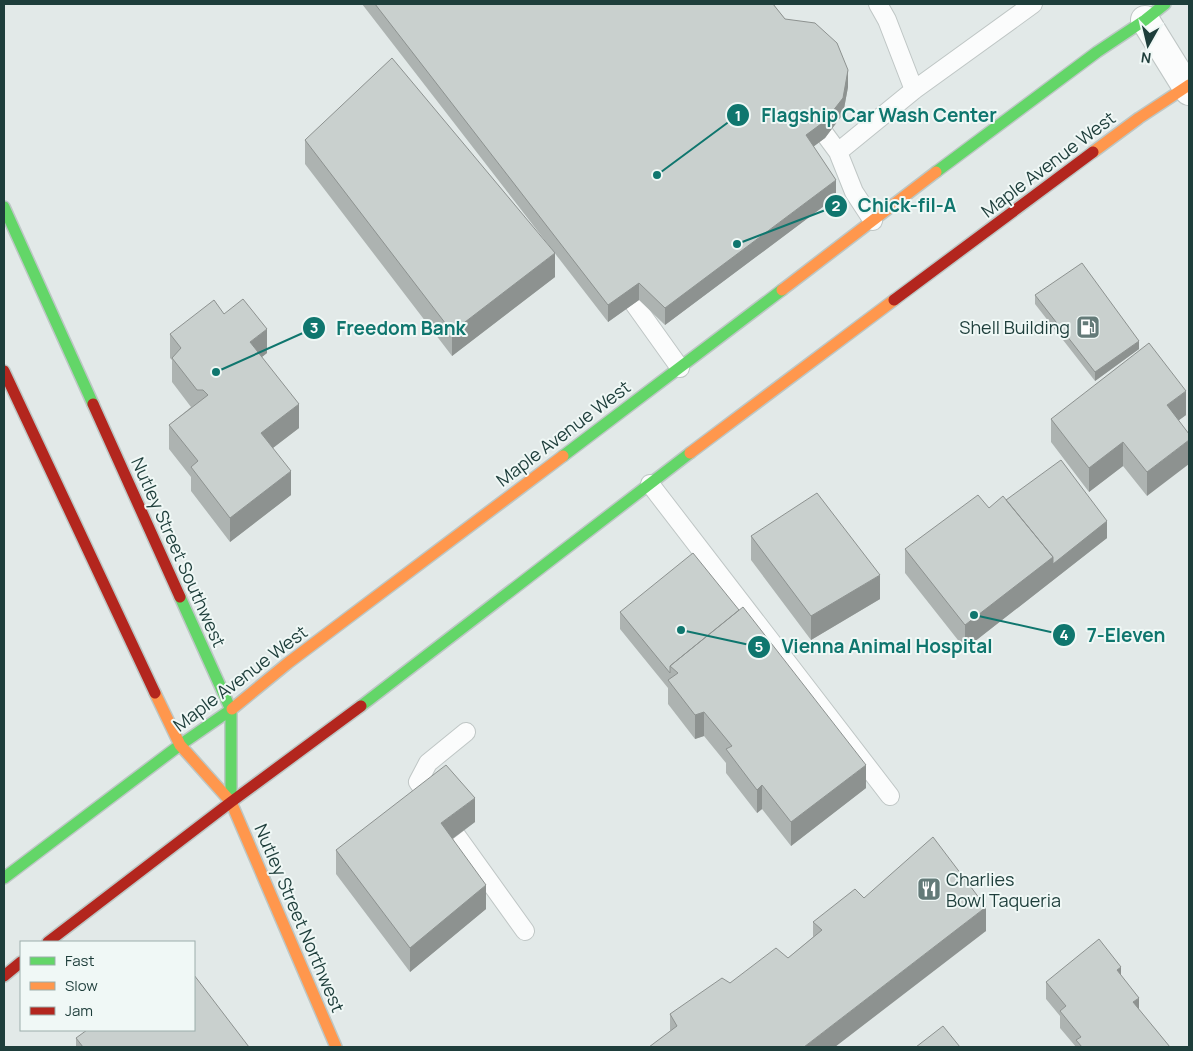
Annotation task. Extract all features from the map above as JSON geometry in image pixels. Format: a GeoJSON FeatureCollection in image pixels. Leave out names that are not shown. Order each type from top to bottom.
{"type":"FeatureCollection","features":[{"type":"Feature","properties":{"kind":"main road","name":"Maple Avenue West"},"geometry":{"type":"LineString","coordinates":[[4,878],[180,745],[231,710],[491,508],[680,368],[950,161],[1155,12]]}},
{"type":"Feature","properties":{"kind":"main road","name":"Maple Avenue West"},"geometry":{"type":"LineString","coordinates":[[49,941],[354,711],[770,392],[1139,118],[1188,88]]}},
{"type":"Feature","properties":{"kind":"main road","name":"Nutley Street Southwest"},"geometry":{"type":"LineString","coordinates":[[4,207],[231,710],[231,802]]}},
{"type":"Feature","properties":{"kind":"main road"},"geometry":{"type":"LineString","coordinates":[[4,371],[180,745],[231,802]]}},
{"type":"Feature","properties":{"kind":"main road","name":"Nutley Street Northwest"},"geometry":{"type":"LineString","coordinates":[[231,802],[336,1047]]}},
{"type":"Feature","properties":{"kind":"main road"},"geometry":{"type":"LineString","coordinates":[[4,976],[20,963]]}},
{"type":"Feature","properties":{"kind":"street"},"geometry":{"type":"LineString","coordinates":[[1155,12],[1188,88]]}},
{"type":"Feature","properties":{"kind":"lane"},"geometry":{"type":"LineString","coordinates":[[878,4],[887,20],[914,90]]}},
{"type":"Feature","properties":{"kind":"lane"},"geometry":{"type":"LineString","coordinates":[[838,152],[914,90],[1033,4]]}},
{"type":"Feature","properties":{"kind":"lane"},"geometry":{"type":"LineString","coordinates":[[803,105],[838,152],[854,192],[873,221]]}},
{"type":"Feature","properties":{"kind":"lane"},"geometry":{"type":"LineString","coordinates":[[612,273],[680,368]]}},
{"type":"Feature","properties":{"kind":"lane"},"geometry":{"type":"LineString","coordinates":[[650,484],[890,796]]}},
{"type":"Feature","properties":{"kind":"lane"},"geometry":{"type":"LineString","coordinates":[[466,732],[428,763],[418,782],[525,931]]}},
{"type":"Feature","properties":{"kind":"building"},"geometry":{"type":"Polygon","coordinates":[[[375,4],[773,4],[785,19],[815,23],[837,43],[848,70],[843,98],[825,121],[806,135],[836,180],[665,308],[639,283],[608,305],[375,4]]]}},
{"type":"Feature","properties":{"kind":"building"},"geometry":{"type":"Polygon","coordinates":[[[392,58],[555,253],[452,332],[305,140],[392,58]]]}},
{"type":"Feature","properties":{"kind":"building","name":"Shell Building"},"geometry":{"type":"Polygon","coordinates":[[[1082,263],[1139,341],[1095,372],[1035,295],[1082,263]]]}},
{"type":"Feature","properties":{"kind":"building"},"geometry":{"type":"Polygon","coordinates":[[[243,299],[267,329],[250,342],[299,404],[261,433],[291,471],[230,518],[191,467],[198,461],[169,425],[208,395],[203,390],[197,390],[172,358],[181,348],[170,334],[214,300],[224,314],[243,299]]]}},
{"type":"Feature","properties":{"kind":"building"},"geometry":{"type":"Polygon","coordinates":[[[1149,343],[1186,391],[1167,405],[1189,434],[1189,440],[1147,472],[1123,442],[1089,468],[1051,419],[1149,343]]]}},
{"type":"Feature","properties":{"kind":"building"},"geometry":{"type":"Polygon","coordinates":[[[1061,460],[1107,521],[1053,564],[1053,557],[1006,500],[1061,460]]]}},
{"type":"Feature","properties":{"kind":"building"},"geometry":{"type":"Polygon","coordinates":[[[817,493],[880,575],[811,616],[751,536],[817,493]]]}},
{"type":"Feature","properties":{"kind":"building"},"geometry":{"type":"Polygon","coordinates":[[[978,495],[989,508],[1003,496],[1053,557],[965,625],[905,549],[978,495]]]}},
{"type":"Feature","properties":{"kind":"building"},"geometry":{"type":"Polygon","coordinates":[[[693,553],[739,610],[670,666],[670,673],[620,612],[693,553]]]}},
{"type":"Feature","properties":{"kind":"building"},"geometry":{"type":"Polygon","coordinates":[[[743,607],[866,765],[791,822],[762,785],[757,790],[726,749],[732,746],[704,712],[695,715],[668,680],[678,673],[670,666],[743,607]]]}},
{"type":"Feature","properties":{"kind":"building"},"geometry":{"type":"Polygon","coordinates":[[[446,765],[475,798],[441,823],[486,885],[410,948],[336,850],[446,765]]]}},
{"type":"Feature","properties":{"kind":"building"},"geometry":{"type":"Polygon","coordinates":[[[933,837],[986,907],[804,1047],[649,1047],[677,1026],[670,1014],[722,978],[730,983],[776,948],[788,958],[822,930],[813,922],[855,889],[864,898],[933,837]]]}},
{"type":"Feature","properties":{"kind":"building"},"geometry":{"type":"Polygon","coordinates":[[[1099,939],[1121,967],[1117,970],[1139,998],[1133,1002],[1170,1047],[1082,1047],[1076,1040],[1081,1037],[1060,1011],[1066,1006],[1046,982],[1099,939]]]}},
{"type":"Feature","properties":{"kind":"building"},"geometry":{"type":"Polygon","coordinates":[[[195,976],[249,1047],[83,1047],[76,1038],[86,1031],[195,1031],[195,976]]]}},
{"type":"Feature","properties":{"kind":"building"},"geometry":{"type":"Polygon","coordinates":[[[943,1026],[960,1047],[916,1047],[943,1026]]]}},
{"type":"Feature","properties":{"kind":"traffic: fast"},"geometry":{"type":"LineString","coordinates":[[936,172],[1097,52],[1145,20],[1165,4]]}},
{"type":"Feature","properties":{"kind":"traffic: fast"},"geometry":{"type":"LineString","coordinates":[[4,207],[93,404]]}},
{"type":"Feature","properties":{"kind":"traffic: fast"},"geometry":{"type":"LineString","coordinates":[[563,456],[782,290]]}},
{"type":"Feature","properties":{"kind":"traffic: fast"},"geometry":{"type":"LineString","coordinates":[[361,706],[690,453]]}},
{"type":"Feature","properties":{"kind":"traffic: fast"},"geometry":{"type":"LineString","coordinates":[[180,597],[231,710],[231,802]]}},
{"type":"Feature","properties":{"kind":"traffic: fast"},"geometry":{"type":"LineString","coordinates":[[4,878],[180,745],[232,709]]}},
{"type":"Feature","properties":{"kind":"traffic: slow"},"geometry":{"type":"LineString","coordinates":[[1093,152],[1139,118],[1189,85]]}},
{"type":"Feature","properties":{"kind":"traffic: slow"},"geometry":{"type":"LineString","coordinates":[[782,290],[936,172]]}},
{"type":"Feature","properties":{"kind":"traffic: slow"},"geometry":{"type":"LineString","coordinates":[[690,453],[894,300]]}},
{"type":"Feature","properties":{"kind":"traffic: slow"},"geometry":{"type":"LineString","coordinates":[[232,709],[288,663],[563,456]]}},
{"type":"Feature","properties":{"kind":"traffic: slow"},"geometry":{"type":"LineString","coordinates":[[155,693],[180,745],[231,802]]}},
{"type":"Feature","properties":{"kind":"traffic: slow"},"geometry":{"type":"LineString","coordinates":[[231,802],[336,1047]]}},
{"type":"Feature","properties":{"kind":"traffic: jam"},"geometry":{"type":"LineString","coordinates":[[894,300],[1093,152]]}},
{"type":"Feature","properties":{"kind":"traffic: jam"},"geometry":{"type":"LineString","coordinates":[[4,371],[155,693]]}},
{"type":"Feature","properties":{"kind":"traffic: jam"},"geometry":{"type":"LineString","coordinates":[[93,404],[180,597]]}},
{"type":"Feature","properties":{"kind":"traffic: jam"},"geometry":{"type":"LineString","coordinates":[[49,941],[231,802],[361,706]]}},
{"type":"Feature","properties":{"kind":"traffic: jam"},"geometry":{"type":"LineString","coordinates":[[4,976],[20,963]]}},
{"type":"Feature","properties":{"kind":"place","name":"Flagship Car Wash Center"},"geometry":{"type":"Point","coordinates":[657,175]}},
{"type":"Feature","properties":{"kind":"place","name":"Chick-fil-A"},"geometry":{"type":"Point","coordinates":[737,244]}},
{"type":"Feature","properties":{"kind":"place","name":"Shell Building"},"geometry":{"type":"Point","coordinates":[1088,327]}},
{"type":"Feature","properties":{"kind":"place","name":"Freedom Bank"},"geometry":{"type":"Point","coordinates":[216,372]}},
{"type":"Feature","properties":{"kind":"place","name":"7-Eleven"},"geometry":{"type":"Point","coordinates":[974,615]}},
{"type":"Feature","properties":{"kind":"place","name":"Vienna Animal Hospital"},"geometry":{"type":"Point","coordinates":[681,630]}},
{"type":"Feature","properties":{"kind":"place","name":"Charlies Bowl Taqueria"},"geometry":{"type":"Point","coordinates":[929,889]}}]}
